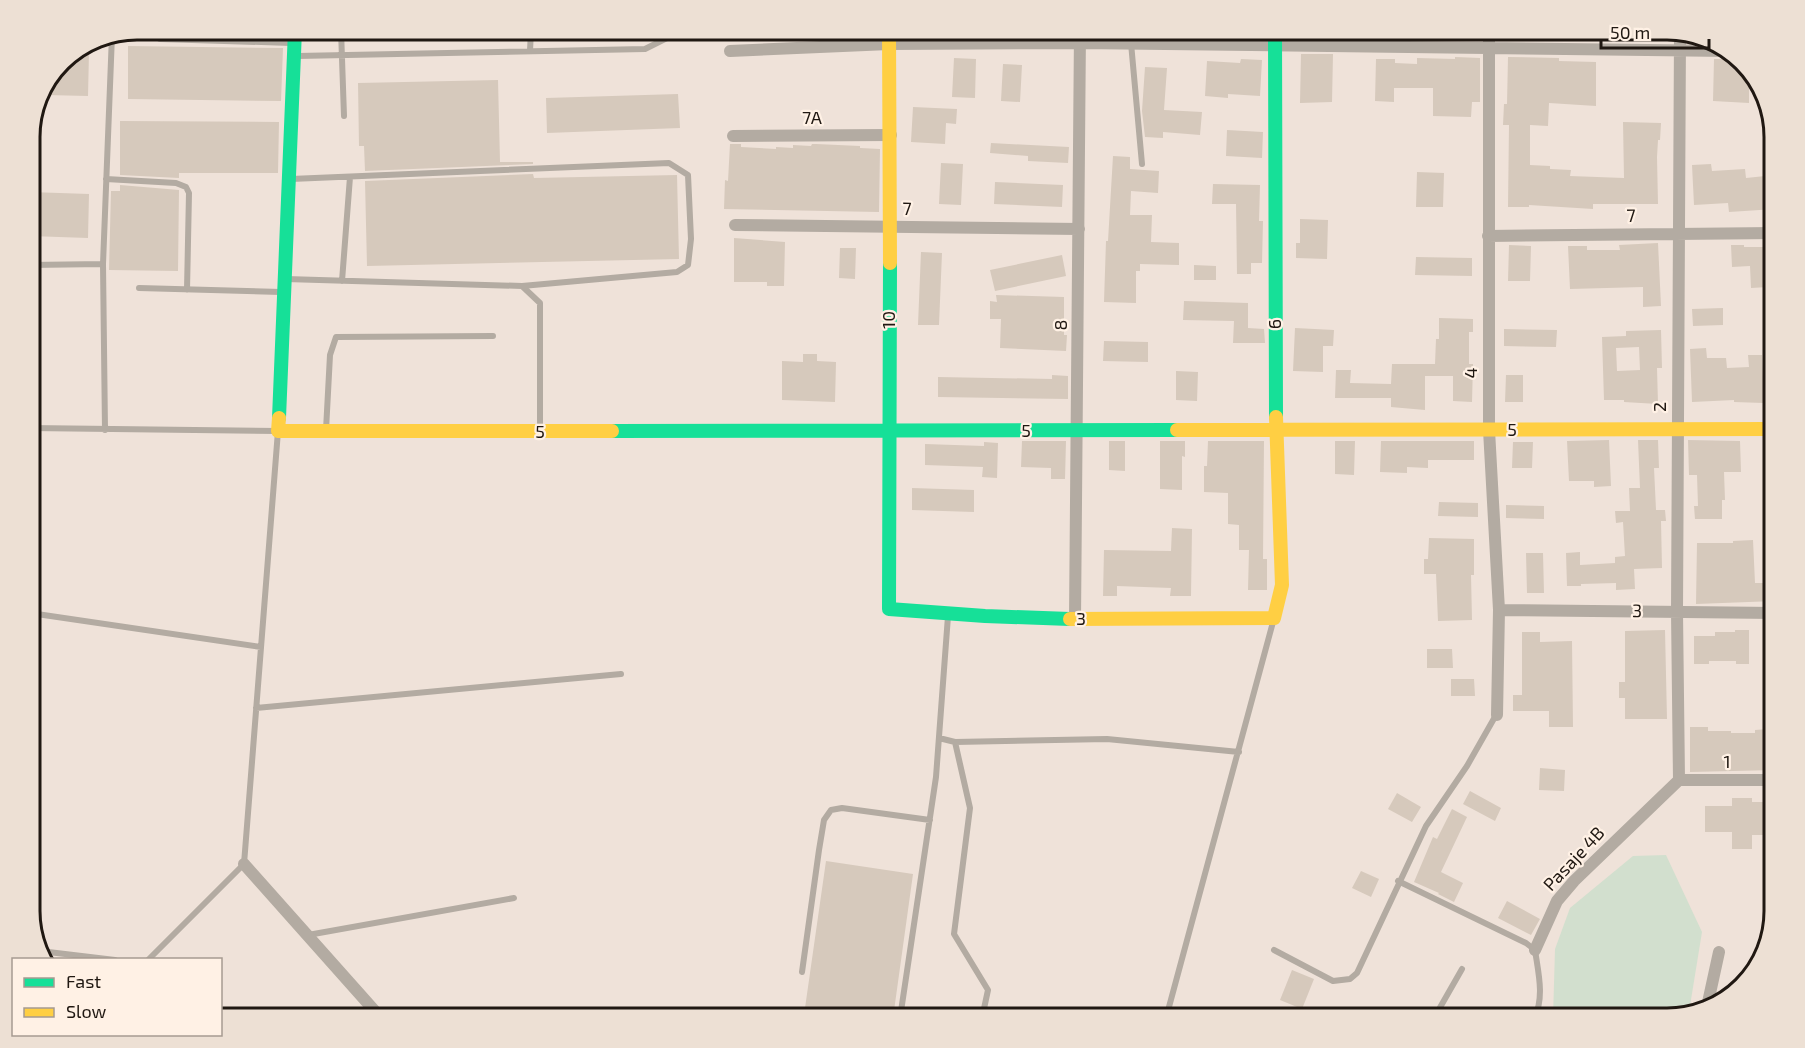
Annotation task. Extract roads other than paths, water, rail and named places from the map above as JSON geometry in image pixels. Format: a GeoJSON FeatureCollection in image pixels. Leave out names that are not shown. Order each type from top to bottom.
{"type":"FeatureCollection","features":[{"type":"Feature","properties":{"kind":"street","name":"10"},"geometry":{"type":"LineString","coordinates":[[889,40],[891,135],[889,609]]}},
{"type":"Feature","properties":{"kind":"street"},"geometry":{"type":"LineString","coordinates":[[730,51],[984,40]]}},
{"type":"Feature","properties":{"kind":"street","name":"8"},"geometry":{"type":"LineString","coordinates":[[1075,620],[1080,40]]}},
{"type":"Feature","properties":{"kind":"street"},"geometry":{"type":"LineString","coordinates":[[1109,40],[1131,43],[1203,40]]}},
{"type":"Feature","properties":{"kind":"street","name":"6"},"geometry":{"type":"LineString","coordinates":[[1274,618],[1282,585],[1276,430],[1275,40]]}},
{"type":"Feature","properties":{"kind":"street"},"geometry":{"type":"LineString","coordinates":[[1334,40],[1490,48],[1712,51]]}},
{"type":"Feature","properties":{"kind":"street","name":"4"},"geometry":{"type":"LineString","coordinates":[[1490,40],[1489,430],[1499,610],[1497,715]]}},
{"type":"Feature","properties":{"kind":"street","name":"2"},"geometry":{"type":"LineString","coordinates":[[1679,780],[1677,612],[1680,41]]}},
{"type":"Feature","properties":{"kind":"street"},"geometry":{"type":"LineString","coordinates":[[278,431],[294,43]]}},
{"type":"Feature","properties":{"kind":"street","name":"7A"},"geometry":{"type":"LineString","coordinates":[[734,136],[891,135]]}},
{"type":"Feature","properties":{"kind":"street","name":"7"},"geometry":{"type":"LineString","coordinates":[[735,225],[1079,229]]}},
{"type":"Feature","properties":{"kind":"street","name":"7"},"geometry":{"type":"LineString","coordinates":[[1488,237],[1764,232]]}},
{"type":"Feature","properties":{"kind":"street","name":"5"},"geometry":{"type":"LineString","coordinates":[[278,431],[1764,429]]}},
{"type":"Feature","properties":{"kind":"street","name":"3"},"geometry":{"type":"LineString","coordinates":[[889,609],[948,615],[1075,620],[1274,618]]}},
{"type":"Feature","properties":{"kind":"street","name":"3"},"geometry":{"type":"LineString","coordinates":[[1499,610],[1764,613]]}},
{"type":"Feature","properties":{"kind":"street","name":"1"},"geometry":{"type":"LineString","coordinates":[[1679,780],[1764,780]]}},
{"type":"Feature","properties":{"kind":"street","name":"Pasaje 4B"},"geometry":{"type":"LineString","coordinates":[[1535,950],[1557,901],[1574,881],[1679,780]]}},
{"type":"Feature","properties":{"kind":"street"},"geometry":{"type":"LineString","coordinates":[[244,864],[372,1008]]}},
{"type":"Feature","properties":{"kind":"street"},"geometry":{"type":"LineString","coordinates":[[1709,998],[1719,952]]}},
{"type":"Feature","properties":{"kind":"lane"},"geometry":{"type":"LineString","coordinates":[[194,40],[294,43],[341,55],[645,49],[663,40]]}},
{"type":"Feature","properties":{"kind":"lane"},"geometry":{"type":"LineString","coordinates":[[341,40],[344,116]]}},
{"type":"Feature","properties":{"kind":"lane"},"geometry":{"type":"LineString","coordinates":[[530,51],[531,40]]}},
{"type":"Feature","properties":{"kind":"lane"},"geometry":{"type":"LineString","coordinates":[[1131,43],[1142,164]]}},
{"type":"Feature","properties":{"kind":"lane"},"geometry":{"type":"LineString","coordinates":[[105,430],[103,264],[112,45]]}},
{"type":"Feature","properties":{"kind":"lane"},"geometry":{"type":"LineString","coordinates":[[139,288],[188,290],[342,281],[522,286],[677,272],[688,265],[690,248],[688,175],[669,164],[289,179]]}},
{"type":"Feature","properties":{"kind":"lane"},"geometry":{"type":"LineString","coordinates":[[342,281],[350,177]]}},
{"type":"Feature","properties":{"kind":"lane"},"geometry":{"type":"LineString","coordinates":[[106,179],[176,183],[189,192],[188,290]]}},
{"type":"Feature","properties":{"kind":"lane"},"geometry":{"type":"LineString","coordinates":[[41,265],[103,264]]}},
{"type":"Feature","properties":{"kind":"lane"},"geometry":{"type":"LineString","coordinates":[[522,286],[540,303],[540,432]]}},
{"type":"Feature","properties":{"kind":"lane"},"geometry":{"type":"LineString","coordinates":[[326,431],[330,355],[336,337],[493,336]]}},
{"type":"Feature","properties":{"kind":"lane"},"geometry":{"type":"LineString","coordinates":[[41,428],[278,431],[244,864],[150,958]]}},
{"type":"Feature","properties":{"kind":"lane"},"geometry":{"type":"LineString","coordinates":[[41,615],[261,647]]}},
{"type":"Feature","properties":{"kind":"lane"},"geometry":{"type":"LineString","coordinates":[[902,1008],[930,820],[948,615]]}},
{"type":"Feature","properties":{"kind":"lane"},"geometry":{"type":"LineString","coordinates":[[1169,1008],[1274,618]]}},
{"type":"Feature","properties":{"kind":"lane"},"geometry":{"type":"LineString","coordinates":[[256,708],[621,674]]}},
{"type":"Feature","properties":{"kind":"lane"},"geometry":{"type":"LineString","coordinates":[[1274,950],[1332,981],[1350,979],[1357,973],[1398,881],[1426,826],[1467,766],[1497,715]]}},
{"type":"Feature","properties":{"kind":"lane"},"geometry":{"type":"LineString","coordinates":[[939,738],[955,742],[1107,739],[1239,752]]}},
{"type":"Feature","properties":{"kind":"lane"},"geometry":{"type":"LineString","coordinates":[[955,742],[970,808],[954,934],[988,990],[985,1008]]}},
{"type":"Feature","properties":{"kind":"lane"},"geometry":{"type":"LineString","coordinates":[[802,972],[824,820],[831,810],[842,808],[930,820]]}},
{"type":"Feature","properties":{"kind":"lane"},"geometry":{"type":"LineString","coordinates":[[1398,881],[1526,943],[1535,950],[1540,994],[1538,1008]]}},
{"type":"Feature","properties":{"kind":"lane"},"geometry":{"type":"LineString","coordinates":[[308,935],[514,898]]}},
{"type":"Feature","properties":{"kind":"lane"},"geometry":{"type":"LineString","coordinates":[[50,952],[98,958]]}},
{"type":"Feature","properties":{"kind":"lane"},"geometry":{"type":"LineString","coordinates":[[1440,1008],[1462,969]]}}]}
